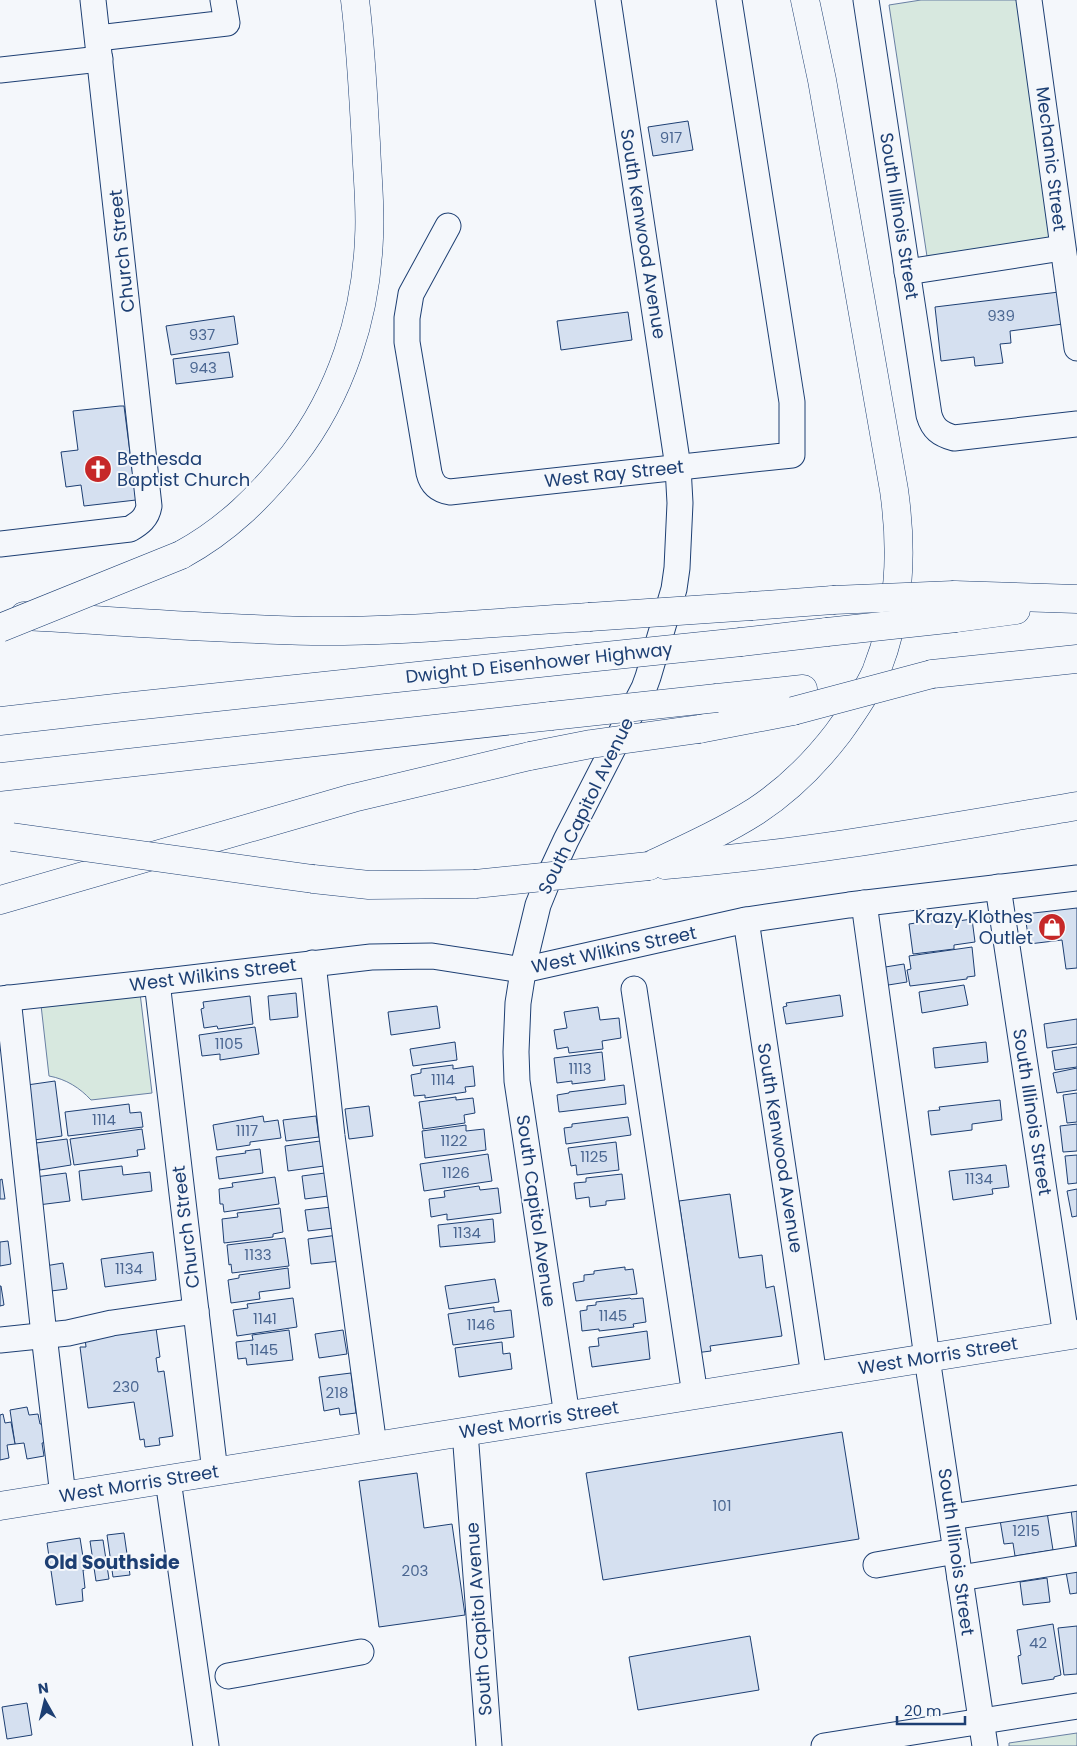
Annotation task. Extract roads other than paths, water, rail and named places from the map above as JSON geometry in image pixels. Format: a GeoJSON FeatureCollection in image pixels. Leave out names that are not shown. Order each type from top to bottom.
{"type":"FeatureCollection","features":[{"type":"Feature","properties":{"kind":"main road"},"geometry":{"type":"LineString","coordinates":[[0,628],[180,556],[198,546],[231,522],[250,505],[304,442],[320,414],[338,378],[353,339],[364,291],[368,257],[370,230],[362,59],[355,0]]}},
{"type":"Feature","properties":{"kind":"main road"},"geometry":{"type":"LineString","coordinates":[[649,866],[731,826],[777,796],[810,767],[828,747],[844,724],[875,673],[889,633],[895,604],[899,576],[900,547],[894,490],[822,80],[805,0]]}},
{"type":"Feature","properties":{"kind":"main road"},"geometry":{"type":"LineString","coordinates":[[0,615],[313,631],[397,628],[833,600],[955,606]]}},
{"type":"Feature","properties":{"kind":"main road","name":"Dwight D Eisenhower Highway"},"geometry":{"type":"LineString","coordinates":[[0,722],[827,632],[955,606],[1077,601]]}},
{"type":"Feature","properties":{"kind":"main road"},"geometry":{"type":"LineString","coordinates":[[0,900],[344,801],[403,785],[530,756],[592,744],[699,729],[798,700],[932,674],[1077,659]]}},
{"type":"Feature","properties":{"kind":"main road"},"geometry":{"type":"LineString","coordinates":[[0,777],[717,698],[798,700]]}},
{"type":"Feature","properties":{"kind":"main road"},"geometry":{"type":"LineString","coordinates":[[6,836],[313,879],[369,885],[475,884],[732,859],[828,847],[1077,806]]}},
{"type":"Feature","properties":{"kind":"main road","name":"West Morris Street"},"geometry":{"type":"LineString","coordinates":[[0,1506],[1072,1335]]}},
{"type":"Feature","properties":{"kind":"street","name":"Church Street"},"geometry":{"type":"LineString","coordinates":[[0,544],[130,529],[147,515],[150,503],[93,0]]}},
{"type":"Feature","properties":{"kind":"street"},"geometry":{"type":"LineString","coordinates":[[0,70],[227,23],[223,0]]}},
{"type":"Feature","properties":{"kind":"street","name":"South Kenwood Avenue"},"geometry":{"type":"LineString","coordinates":[[608,0],[678,468]]}},
{"type":"Feature","properties":{"kind":"street","name":"West Ray Street"},"geometry":{"type":"LineString","coordinates":[[448,226],[411,294],[407,318],[407,342],[429,473],[436,488],[450,492],[792,455],[792,402],[729,0]]}},
{"type":"Feature","properties":{"kind":"street","name":"South Illinois Street"},"geometry":{"type":"LineString","coordinates":[[866,0],[928,414],[933,426],[945,436],[954,438],[1077,424]]}},
{"type":"Feature","properties":{"kind":"street","name":"Mechanic Street"},"geometry":{"type":"LineString","coordinates":[[1029,0],[1077,348]]}},
{"type":"Feature","properties":{"kind":"street"},"geometry":{"type":"LineString","coordinates":[[907,272],[1062,248]]}},
{"type":"Feature","properties":{"kind":"street","name":"South Capitol Avenue"},"geometry":{"type":"LineString","coordinates":[[567,1416],[517,1081],[516,1032],[518,1003],[523,970],[536,914],[553,868],[648,677],[674,589],[677,568],[680,503],[678,468]]}},
{"type":"Feature","properties":{"kind":"street","name":"West Wilkins Street"},"geometry":{"type":"LineString","coordinates":[[4,998],[371,956],[432,956],[523,970],[746,920],[864,903],[1077,878]]}},
{"type":"Feature","properties":{"kind":"street","name":"South Illinois Street"},"geometry":{"type":"LineString","coordinates":[[998,887],[1072,1335]]}},
{"type":"Feature","properties":{"kind":"street","name":"South Illinois Street"},"geometry":{"type":"LineString","coordinates":[[864,903],[927,1358],[985,1746]]}},
{"type":"Feature","properties":{"kind":"street","name":"South Kenwood Avenue"},"geometry":{"type":"LineString","coordinates":[[746,920],[814,1376]]}},
{"type":"Feature","properties":{"kind":"street"},"geometry":{"type":"LineString","coordinates":[[313,963],[332,1136],[374,1446]]}},
{"type":"Feature","properties":{"kind":"street","name":"Church Street"},"geometry":{"type":"LineString","coordinates":[[157,982],[215,1472]]}},
{"type":"Feature","properties":{"kind":"street"},"geometry":{"type":"LineString","coordinates":[[634,989],[695,1395]]}},
{"type":"Feature","properties":{"kind":"street"},"geometry":{"type":"LineString","coordinates":[[4,998],[63,1496]]}},
{"type":"Feature","properties":{"kind":"street"},"geometry":{"type":"LineString","coordinates":[[0,1340],[68,1333],[112,1322],[196,1312]]}},
{"type":"Feature","properties":{"kind":"street","name":"South Capitol Avenue"},"geometry":{"type":"LineString","coordinates":[[465,1432],[489,1746]]}},
{"type":"Feature","properties":{"kind":"street"},"geometry":{"type":"LineString","coordinates":[[168,1480],[206,1746]]}},
{"type":"Feature","properties":{"kind":"street"},"geometry":{"type":"LineString","coordinates":[[951,1517],[1077,1498]]}},
{"type":"Feature","properties":{"kind":"street"},"geometry":{"type":"LineString","coordinates":[[876,1564],[956,1551]]}},
{"type":"Feature","properties":{"kind":"street"},"geometry":{"type":"LineString","coordinates":[[960,1578],[1077,1559]]}},
{"type":"Feature","properties":{"kind":"street"},"geometry":{"type":"LineString","coordinates":[[228,1676],[361,1652]]}},
{"type":"Feature","properties":{"kind":"street"},"geometry":{"type":"LineString","coordinates":[[824,1746],[1077,1706]]}},
{"type":"Feature","properties":{"kind":"place","name":"Bethesda Baptist Church"},"geometry":{"type":"Point","coordinates":[98,469]}},
{"type":"Feature","properties":{"kind":"place","name":"Krazy Klothes Outlet"},"geometry":{"type":"Point","coordinates":[1052,927]}},
{"type":"Feature","properties":{"kind":"district","name":"Old Southside"},"geometry":{"type":"Point","coordinates":[112,1562]}}]}
